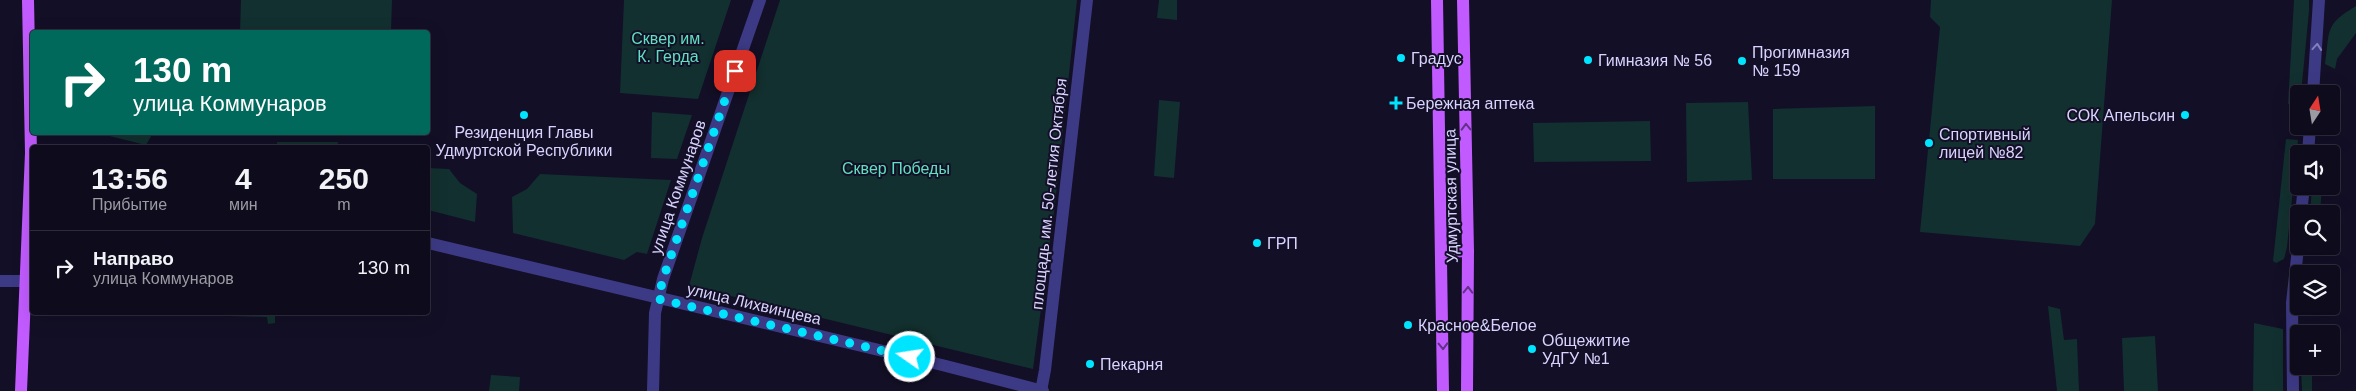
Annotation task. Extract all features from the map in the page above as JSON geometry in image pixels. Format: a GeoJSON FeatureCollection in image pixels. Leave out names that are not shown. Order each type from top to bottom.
{"type":"FeatureCollection","features":[{"type":"Feature","properties":{"kind":"main road"},"geometry":{"type":"LineString","coordinates":[[28,0],[30,76]]}},
{"type":"Feature","properties":{"kind":"main road","name":"Удмуртская улица"},"geometry":{"type":"LineString","coordinates":[[1437,0],[1443,391]]}},
{"type":"Feature","properties":{"kind":"main road","name":"Удмуртская улица"},"geometry":{"type":"LineString","coordinates":[[1464,0],[1468,251],[1467,391]]}},
{"type":"Feature","properties":{"kind":"main road"},"geometry":{"type":"LineString","coordinates":[[21,391],[30,190]]}},
{"type":"Feature","properties":{"kind":"main road"},"geometry":{"type":"LineString","coordinates":[[1442,252],[1468,251]]}},
{"type":"Feature","properties":{"kind":"street","name":"улица Коммунаров"},"geometry":{"type":"LineString","coordinates":[[653,391],[655,313],[663,279],[760,0]]}},
{"type":"Feature","properties":{"kind":"street","name":"площадь им. 50-летия Октября"},"geometry":{"type":"LineString","coordinates":[[1042,391],[1046,370],[1087,0]]}},
{"type":"Feature","properties":{"kind":"street"},"geometry":{"type":"LineString","coordinates":[[2314,85],[2319,0]]}},
{"type":"Feature","properties":{"kind":"street","name":"улица Лихвинцева"},"geometry":{"type":"LineString","coordinates":[[430,243],[942,365],[1042,391]]}},
{"type":"Feature","properties":{"kind":"street"},"geometry":{"type":"LineString","coordinates":[[2293,391],[2292,303],[2297,255]]}},
{"type":"Feature","properties":{"kind":"street"},"geometry":{"type":"LineString","coordinates":[[0,281],[25,282]]}},
{"type":"Feature","properties":{"kind":"green space"},"geometry":{"type":"Polygon","coordinates":[[[241,0],[392,0],[391,30],[240,30],[241,0]]]}},
{"type":"Feature","properties":{"kind":"green space","name":"Сквер им. К. Герда"},"geometry":{"type":"Polygon","coordinates":[[[624,0],[731,0],[698,99],[620,93],[624,0]]]}},
{"type":"Feature","properties":{"kind":"green space","name":"Сквер Победы"},"geometry":{"type":"Polygon","coordinates":[[[780,0],[1077,0],[1055,204],[1033,369],[689,286],[702,238],[780,0]]]}},
{"type":"Feature","properties":{"kind":"green space"},"geometry":{"type":"Polygon","coordinates":[[[1159,0],[1177,0],[1177,20],[1157,18],[1159,0]]]}},
{"type":"Feature","properties":{"kind":"green space"},"geometry":{"type":"Polygon","coordinates":[[[1931,0],[2112,0],[2095,224],[2080,246],[1920,232],[1940,27],[1930,17],[1931,0]]]}},
{"type":"Feature","properties":{"kind":"green space"},"geometry":{"type":"Polygon","coordinates":[[[2294,0],[2309,0],[2302,85],[2290,85],[2290,104],[2288,104],[2294,0]]]}},
{"type":"Feature","properties":{"kind":"green space"},"geometry":{"type":"Polygon","coordinates":[[[2356,6],[2356,33],[2337,59],[2335,69],[2325,64],[2330,29],[2338,18],[2356,6]]]}},
{"type":"Feature","properties":{"kind":"green space"},"geometry":{"type":"Polygon","coordinates":[[[1159,100],[1180,102],[1174,178],[1154,176],[1159,100]]]}},
{"type":"Feature","properties":{"kind":"green space"},"geometry":{"type":"Polygon","coordinates":[[[1748,102],[1752,180],[1687,182],[1686,103],[1748,102]]]}},
{"type":"Feature","properties":{"kind":"green space"},"geometry":{"type":"Polygon","coordinates":[[[1875,106],[1875,179],[1773,179],[1773,109],[1875,106]]]}},
{"type":"Feature","properties":{"kind":"green space"},"geometry":{"type":"Polygon","coordinates":[[[652,112],[692,115],[677,159],[651,158],[652,112]]]}},
{"type":"Feature","properties":{"kind":"green space"},"geometry":{"type":"Polygon","coordinates":[[[1650,121],[1651,161],[1534,162],[1533,123],[1650,121]]]}},
{"type":"Feature","properties":{"kind":"green space"},"geometry":{"type":"Polygon","coordinates":[[[105,135],[152,135],[146,145],[105,135]]]}},
{"type":"Feature","properties":{"kind":"green space"},"geometry":{"type":"Polygon","coordinates":[[[2286,139],[2298,140],[2297,145],[2290,145],[2290,195],[2292,195],[2287,247],[2284,259],[2276,263],[2273,261],[2286,139]]]}},
{"type":"Feature","properties":{"kind":"green space"},"geometry":{"type":"Polygon","coordinates":[[[277,142],[338,142],[338,145],[277,145],[277,142]]]}},
{"type":"Feature","properties":{"kind":"green space"},"geometry":{"type":"Polygon","coordinates":[[[430,168],[449,169],[460,183],[477,194],[475,222],[430,211],[430,168]]]}},
{"type":"Feature","properties":{"kind":"green space"},"geometry":{"type":"Polygon","coordinates":[[[540,174],[671,180],[647,254],[637,252],[624,260],[513,233],[512,197],[527,189],[540,174]]]}},
{"type":"Feature","properties":{"kind":"green space"},"geometry":{"type":"Polygon","coordinates":[[[2311,195],[2321,195],[2321,205],[2311,205],[2311,195]]]}},
{"type":"Feature","properties":{"kind":"green space"},"geometry":{"type":"Polygon","coordinates":[[[2048,306],[2060,309],[2064,340],[2077,339],[2079,391],[2057,391],[2048,306]]]}},
{"type":"Feature","properties":{"kind":"green space"},"geometry":{"type":"Polygon","coordinates":[[[192,315],[275,315],[275,323],[268,324],[267,317],[192,315]]]}},
{"type":"Feature","properties":{"kind":"green space"},"geometry":{"type":"Polygon","coordinates":[[[2254,323],[2283,329],[2283,391],[2253,391],[2254,323]]]}},
{"type":"Feature","properties":{"kind":"green space"},"geometry":{"type":"Polygon","coordinates":[[[2155,336],[2158,391],[2124,391],[2122,338],[2155,336]]]}},
{"type":"Feature","properties":{"kind":"green space"},"geometry":{"type":"Polygon","coordinates":[[[491,375],[520,377],[519,391],[489,391],[491,375]]]}},
{"type":"Feature","properties":{"kind":"green space"},"geometry":{"type":"Polygon","coordinates":[[[2301,375],[2312,375],[2312,391],[2302,391],[2301,375]]]}},
{"type":"Feature","properties":{"kind":"place","name":"Градус"},"geometry":{"type":"Point","coordinates":[1401,58]}},
{"type":"Feature","properties":{"kind":"place","name":"Гимназия № 56"},"geometry":{"type":"Point","coordinates":[1588,60]}},
{"type":"Feature","properties":{"kind":"place","name":"Прогимназия № 159"},"geometry":{"type":"Point","coordinates":[1742,61]}},
{"type":"Feature","properties":{"kind":"place","name":"Бережная аптека"},"geometry":{"type":"Point","coordinates":[1396,103]}},
{"type":"Feature","properties":{"kind":"place","name":"Резиденция Главы Удмуртской Республики"},"geometry":{"type":"Point","coordinates":[524,115]}},
{"type":"Feature","properties":{"kind":"place","name":"СОК Апельсин"},"geometry":{"type":"Point","coordinates":[2185,115]}},
{"type":"Feature","properties":{"kind":"place","name":"Спортивный лицей №82"},"geometry":{"type":"Point","coordinates":[1929,143]}},
{"type":"Feature","properties":{"kind":"place","name":"ГРП"},"geometry":{"type":"Point","coordinates":[1257,243]}},
{"type":"Feature","properties":{"kind":"place","name":"Красное&Белое"},"geometry":{"type":"Point","coordinates":[1408,325]}},
{"type":"Feature","properties":{"kind":"place","name":"Общежитие УдГУ №1"},"geometry":{"type":"Point","coordinates":[1532,349]}},
{"type":"Feature","properties":{"kind":"place","name":"Пекарня"},"geometry":{"type":"Point","coordinates":[1090,364]}},
{"type":"Feature","properties":{"kind":"route"},"geometry":{"type":"LineString","coordinates":[[735,71],[663,279],[658,299],[910,357]]}}]}
